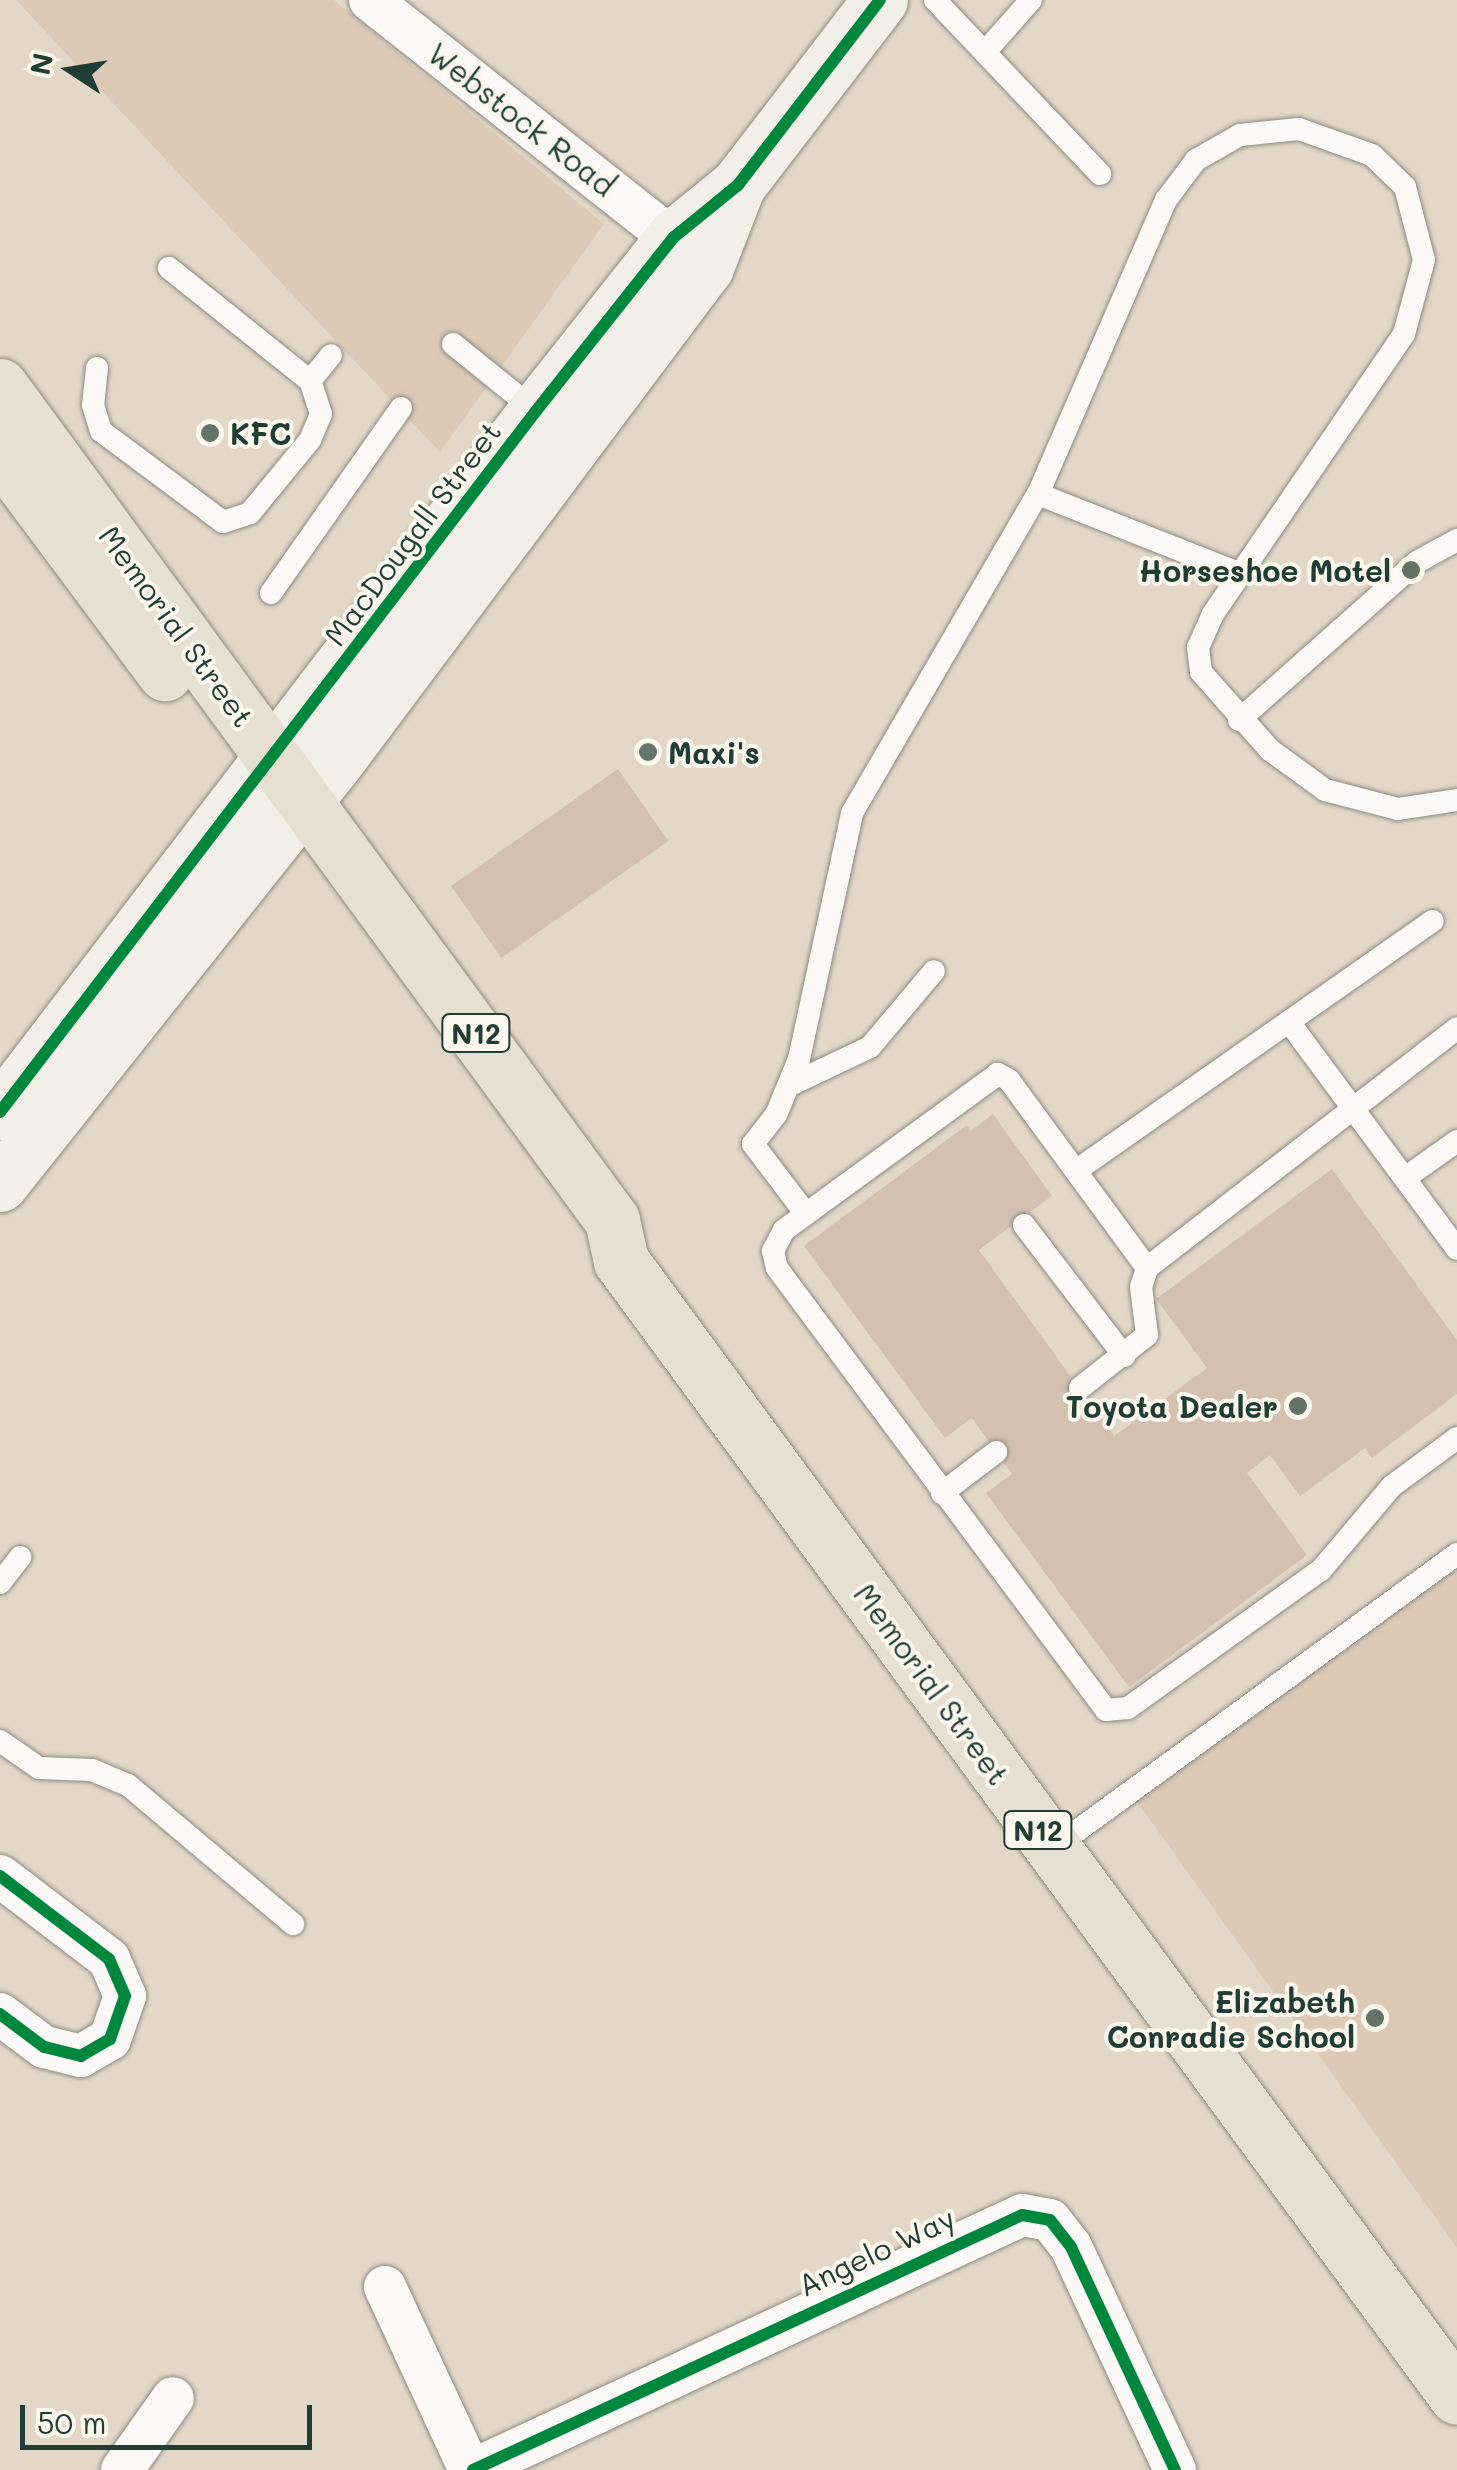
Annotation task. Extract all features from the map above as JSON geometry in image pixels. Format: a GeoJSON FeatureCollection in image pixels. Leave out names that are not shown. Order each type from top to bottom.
{"type":"FeatureCollection","features":[{"type":"Feature","properties":{"kind":"highway","name":"Memorial Street"},"geometry":{"type":"LineString","coordinates":[[0,386],[278,794]]}},
{"type":"Feature","properties":{"kind":"highway","name":"Memorial Street"},"geometry":{"type":"LineString","coordinates":[[0,452],[278,794],[612,1220],[621,1261],[1457,2398]]}},
{"type":"Feature","properties":{"kind":"street","name":"Webstock Road"},"geometry":{"type":"LineString","coordinates":[[370,0],[690,252]]}},
{"type":"Feature","properties":{"kind":"street","name":"MacDougall Street"},"geometry":{"type":"LineString","coordinates":[[0,1112],[278,794],[880,0]]}},
{"type":"Feature","properties":{"kind":"street","name":"MacDougall Street"},"geometry":{"type":"LineString","coordinates":[[0,1184],[278,794],[536,410],[690,252]]}},
{"type":"Feature","properties":{"kind":"street"},"geometry":{"type":"LineString","coordinates":[[0,1876],[109,1959],[126,1996],[110,2039],[81,2056],[44,2047],[0,2014]]}},
{"type":"Feature","properties":{"kind":"street","name":"Angelo Way"},"geometry":{"type":"LineString","coordinates":[[472,2470],[1022,2215],[1050,2220],[1072,2247],[1175,2470]]}},
{"type":"Feature","properties":{"kind":"street"},"geometry":{"type":"LineString","coordinates":[[385,2287],[472,2470]]}},
{"type":"Feature","properties":{"kind":"street"},"geometry":{"type":"LineString","coordinates":[[122,2470],[172,2398]]}},
{"type":"Feature","properties":{"kind":"lane"},"geometry":{"type":"LineString","coordinates":[[936,0],[1100,174]]}},
{"type":"Feature","properties":{"kind":"lane"},"geometry":{"type":"LineString","coordinates":[[985,52],[1031,0]]}},
{"type":"Feature","properties":{"kind":"lane"},"geometry":{"type":"LineString","coordinates":[[806,1214],[753,1144],[790,1085],[862,790],[1038,494],[1166,200],[1196,160],[1262,128],[1299,129],[1348,142],[1392,170],[1415,209],[1424,260],[1416,300],[1362,402],[1202,634],[1198,661],[1206,683],[1239,720],[1305,778],[1348,800],[1398,810],[1457,800]]}},
{"type":"Feature","properties":{"kind":"lane"},"geometry":{"type":"LineString","coordinates":[[98,368],[93,405],[101,432],[208,515],[230,523],[250,513],[310,440],[321,402],[310,381],[169,268]]}},
{"type":"Feature","properties":{"kind":"lane"},"geometry":{"type":"LineString","coordinates":[[452,344],[536,410]]}},
{"type":"Feature","properties":{"kind":"lane"},"geometry":{"type":"LineString","coordinates":[[310,381],[331,355]]}},
{"type":"Feature","properties":{"kind":"lane"},"geometry":{"type":"LineString","coordinates":[[271,593],[401,408]]}},
{"type":"Feature","properties":{"kind":"lane"},"geometry":{"type":"LineString","coordinates":[[1038,494],[1241,574]]}},
{"type":"Feature","properties":{"kind":"lane"},"geometry":{"type":"LineString","coordinates":[[1239,720],[1417,562],[1457,540]]}},
{"type":"Feature","properties":{"kind":"lane"},"geometry":{"type":"LineString","coordinates":[[1077,1170],[1433,922]]}},
{"type":"Feature","properties":{"kind":"lane"},"geometry":{"type":"LineString","coordinates":[[790,1085],[870,1047],[934,971]]}},
{"type":"Feature","properties":{"kind":"lane"},"geometry":{"type":"LineString","coordinates":[[1288,1022],[1457,1249]]}},
{"type":"Feature","properties":{"kind":"lane"},"geometry":{"type":"LineString","coordinates":[[1080,1388],[1124,1356],[1150,1329],[1142,1287],[1147,1268],[1457,1028]]}},
{"type":"Feature","properties":{"kind":"lane"},"geometry":{"type":"LineString","coordinates":[[1147,1268],[1009,1080],[998,1074],[776,1239],[778,1268],[1092,1698],[1106,1710],[1120,1712],[1321,1570],[1392,1486],[1457,1438]]}},
{"type":"Feature","properties":{"kind":"lane"},"geometry":{"type":"LineString","coordinates":[[1405,1178],[1457,1141]]}},
{"type":"Feature","properties":{"kind":"lane"},"geometry":{"type":"LineString","coordinates":[[1024,1225],[1124,1356]]}},
{"type":"Feature","properties":{"kind":"lane"},"geometry":{"type":"LineString","coordinates":[[942,1493],[996,1452]]}},
{"type":"Feature","properties":{"kind":"lane"},"geometry":{"type":"LineString","coordinates":[[1052,1849],[1457,1554]]}},
{"type":"Feature","properties":{"kind":"lane"},"geometry":{"type":"LineString","coordinates":[[0,1583],[20,1557]]}},
{"type":"Feature","properties":{"kind":"lane"},"geometry":{"type":"LineString","coordinates":[[0,1741],[38,1768],[92,1770],[128,1784],[293,1924]]}},
{"type":"Feature","properties":{"kind":"shaded area"},"geometry":{"type":"Polygon","coordinates":[[[16,0],[334,0],[604,224],[440,452],[16,0]]]}},
{"type":"Feature","properties":{"kind":"shaded area","name":"Elizabeth Conradie School"},"geometry":{"type":"Polygon","coordinates":[[[1457,1548],[1457,2248],[1127,1788],[1457,1548]]]}},
{"type":"Feature","properties":{"kind":"building"},"geometry":{"type":"Polygon","coordinates":[[[618,769],[668,841],[501,958],[451,886],[618,769]]]}},
{"type":"Feature","properties":{"kind":"building","name":"Toyota Dealer"},"geometry":{"type":"Polygon","coordinates":[[[993,1114],[1052,1196],[979,1250],[1114,1436],[1207,1368],[1156,1299],[1332,1169],[1457,1340],[1457,1394],[1372,1458],[1365,1448],[1300,1496],[1270,1455],[1247,1473],[1307,1555],[1129,1687],[986,1493],[1012,1474],[972,1418],[945,1438],[804,1246],[967,1125],[971,1131],[993,1114]]]}},
{"type":"Feature","properties":{"kind":"cycle path"},"geometry":{"type":"LineString","coordinates":[[0,1112],[536,411],[674,237],[738,185],[880,0]]}},
{"type":"Feature","properties":{"kind":"cycle path"},"geometry":{"type":"LineString","coordinates":[[0,1876],[109,1959],[125,1996],[110,2039],[81,2056],[44,2047],[0,2014]]}},
{"type":"Feature","properties":{"kind":"cycle path"},"geometry":{"type":"LineString","coordinates":[[473,2470],[1022,2215],[1050,2220],[1071,2247],[1175,2470]]}},
{"type":"Feature","properties":{"kind":"place","name":"KFC"},"geometry":{"type":"Point","coordinates":[210,433]}},
{"type":"Feature","properties":{"kind":"place","name":"Horseshoe Motel"},"geometry":{"type":"Point","coordinates":[1411,570]}},
{"type":"Feature","properties":{"kind":"place","name":"Maxi's"},"geometry":{"type":"Point","coordinates":[648,752]}},
{"type":"Feature","properties":{"kind":"place","name":"Toyota Dealer"},"geometry":{"type":"Point","coordinates":[1298,1406]}},
{"type":"Feature","properties":{"kind":"place","name":"Elizabeth Conradie School"},"geometry":{"type":"Point","coordinates":[1375,2018]}}]}
